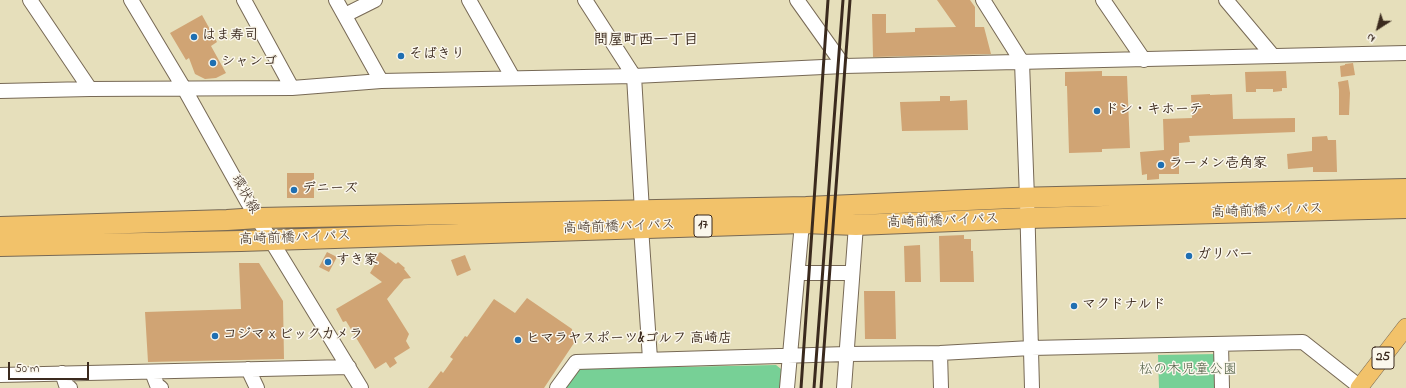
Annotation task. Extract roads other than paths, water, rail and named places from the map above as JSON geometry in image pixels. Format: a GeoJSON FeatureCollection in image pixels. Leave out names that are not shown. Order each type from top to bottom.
{"type":"FeatureCollection","features":[{"type":"Feature","properties":{"kind":"highway","name":"高崎前橋バイパス"},"geometry":{"type":"LineString","coordinates":[[0,246],[271,240],[641,219],[806,207],[1027,198],[1406,189]]}},
{"type":"Feature","properties":{"kind":"highway","name":"高崎前橋バイパス"},"geometry":{"type":"LineString","coordinates":[[0,227],[258,218],[641,219],[856,225],[1028,218],[1406,208]]}},
{"type":"Feature","properties":{"kind":"main road","name":"25"},"geometry":{"type":"LineString","coordinates":[[1360,388],[1406,327]]}},
{"type":"Feature","properties":{"kind":"street"},"geometry":{"type":"LineString","coordinates":[[30,0],[90,89]]}},
{"type":"Feature","properties":{"kind":"street","name":"環状線"},"geometry":{"type":"LineString","coordinates":[[131,0],[185,90],[271,240],[361,388]]}},
{"type":"Feature","properties":{"kind":"street"},"geometry":{"type":"LineString","coordinates":[[244,0],[292,88]]}},
{"type":"Feature","properties":{"kind":"street"},"geometry":{"type":"LineString","coordinates":[[336,0],[381,81]]}},
{"type":"Feature","properties":{"kind":"street"},"geometry":{"type":"LineString","coordinates":[[345,15],[375,0]]}},
{"type":"Feature","properties":{"kind":"street"},"geometry":{"type":"LineString","coordinates":[[470,0],[513,78]]}},
{"type":"Feature","properties":{"kind":"street"},"geometry":{"type":"LineString","coordinates":[[585,0],[634,76],[650,359]]}},
{"type":"Feature","properties":{"kind":"street"},"geometry":{"type":"LineString","coordinates":[[797,0],[844,66]]}},
{"type":"Feature","properties":{"kind":"street"},"geometry":{"type":"LineString","coordinates":[[983,0],[1022,62],[1028,218],[1032,388]]}},
{"type":"Feature","properties":{"kind":"street"},"geometry":{"type":"LineString","coordinates":[[1103,0],[1144,60]]}},
{"type":"Feature","properties":{"kind":"street"},"geometry":{"type":"LineString","coordinates":[[1226,0],[1273,56]]}},
{"type":"Feature","properties":{"kind":"street"},"geometry":{"type":"LineString","coordinates":[[0,91],[292,88],[381,81],[634,76],[844,66],[1406,53]]}},
{"type":"Feature","properties":{"kind":"street"},"geometry":{"type":"LineString","coordinates":[[787,388],[803,223]]}},
{"type":"Feature","properties":{"kind":"street"},"geometry":{"type":"LineString","coordinates":[[844,388],[856,225]]}},
{"type":"Feature","properties":{"kind":"street"},"geometry":{"type":"LineString","coordinates":[[798,273],[852,273]]}},
{"type":"Feature","properties":{"kind":"street"},"geometry":{"type":"LineString","coordinates":[[557,388],[576,362],[847,354],[940,353],[1031,348],[1303,342],[1360,388]]}},
{"type":"Feature","properties":{"kind":"street"},"geometry":{"type":"LineString","coordinates":[[1221,344],[1222,388]]}},
{"type":"Feature","properties":{"kind":"street"},"geometry":{"type":"LineString","coordinates":[[940,353],[941,388]]}},
{"type":"Feature","properties":{"kind":"street"},"geometry":{"type":"LineString","coordinates":[[0,375],[349,367]]}},
{"type":"Feature","properties":{"kind":"street"},"geometry":{"type":"LineString","coordinates":[[248,369],[257,388]]}},
{"type":"Feature","properties":{"kind":"street"},"geometry":{"type":"LineString","coordinates":[[152,372],[157,385],[161,388]]}},
{"type":"Feature","properties":{"kind":"street"},"geometry":{"type":"LineString","coordinates":[[62,374],[66,385],[70,388]]}},
{"type":"Feature","properties":{"kind":"railway"},"geometry":{"type":"LineString","coordinates":[[801,388],[828,0]]}},
{"type":"Feature","properties":{"kind":"railway"},"geometry":{"type":"LineString","coordinates":[[814,388],[843,0]]}},
{"type":"Feature","properties":{"kind":"railway"},"geometry":{"type":"LineString","coordinates":[[821,388],[850,0]]}},
{"type":"Feature","properties":{"kind":"place","name":"はま寿司"},"geometry":{"type":"Point","coordinates":[194,37]}},
{"type":"Feature","properties":{"kind":"place","name":"そばきり"},"geometry":{"type":"Point","coordinates":[401,56]}},
{"type":"Feature","properties":{"kind":"place","name":"シャンゴ"},"geometry":{"type":"Point","coordinates":[213,63]}},
{"type":"Feature","properties":{"kind":"place","name":"ドン・キホーテ"},"geometry":{"type":"Point","coordinates":[1097,111]}},
{"type":"Feature","properties":{"kind":"place","name":"ラーメン壱角家"},"geometry":{"type":"Point","coordinates":[1161,165]}},
{"type":"Feature","properties":{"kind":"place","name":"デニーズ"},"geometry":{"type":"Point","coordinates":[294,190]}},
{"type":"Feature","properties":{"kind":"place","name":"ガリバー"},"geometry":{"type":"Point","coordinates":[1189,256]}},
{"type":"Feature","properties":{"kind":"place","name":"すき家"},"geometry":{"type":"Point","coordinates":[328,262]}},
{"type":"Feature","properties":{"kind":"place","name":"マクドナルド"},"geometry":{"type":"Point","coordinates":[1074,306]}},
{"type":"Feature","properties":{"kind":"place","name":"コジマｘビックカメラ"},"geometry":{"type":"Point","coordinates":[215,336]}},
{"type":"Feature","properties":{"kind":"place","name":"ヒマラヤスポーツ&ゴルフ 高崎店"},"geometry":{"type":"Point","coordinates":[518,340]}},
{"type":"Feature","properties":{"kind":"district","name":"問屋町西一丁目"},"geometry":{"type":"Point","coordinates":[646,42]}},
{"type":"Feature","properties":{"kind":"park label","name":"松の木児童公園"},"geometry":{"type":"Point","coordinates":[1188,371]}}]}
